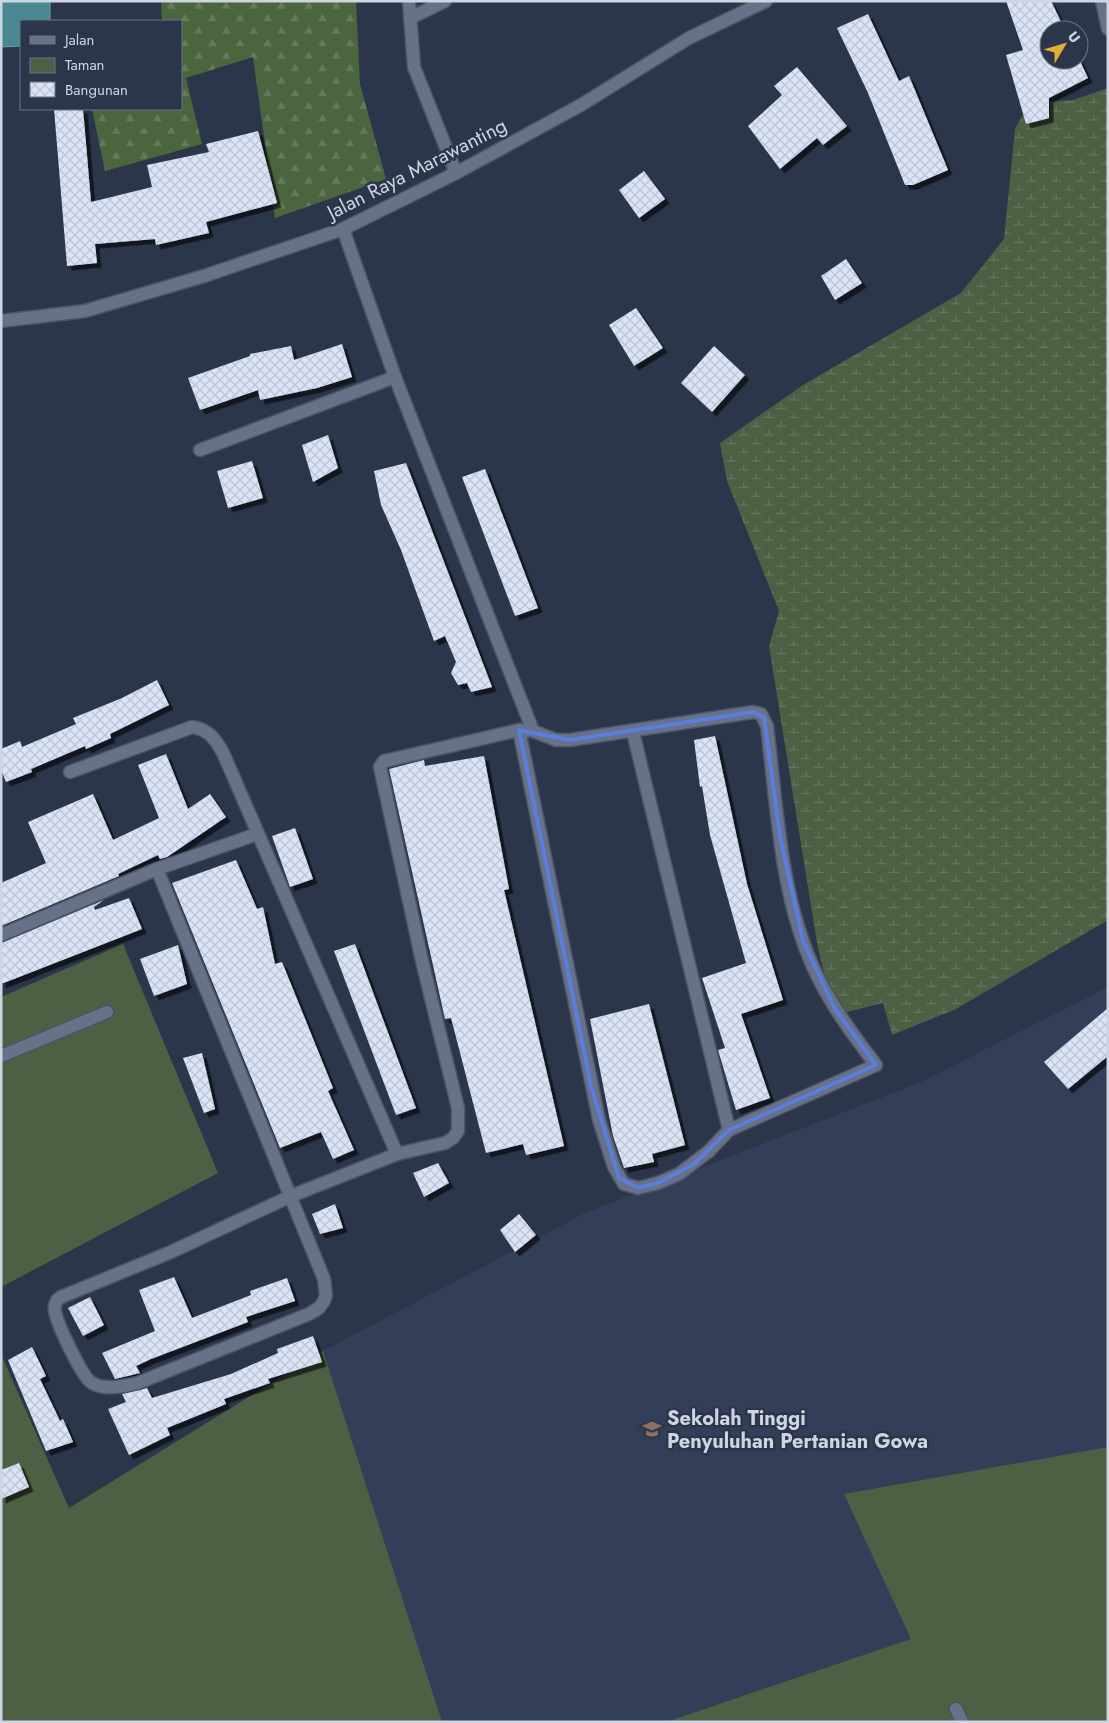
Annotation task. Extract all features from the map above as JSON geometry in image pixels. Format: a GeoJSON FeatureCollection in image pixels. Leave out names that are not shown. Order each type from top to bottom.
{"type":"FeatureCollection","features":[{"type":"Feature","properties":{"kind":"street"},"geometry":{"type":"LineString","coordinates":[[409,1],[414,67],[456,173]]}},
{"type":"Feature","properties":{"kind":"street"},"geometry":{"type":"LineString","coordinates":[[410,18],[445,1]]}},
{"type":"Feature","properties":{"kind":"street","name":"Jalan Raya Marawanting"},"geometry":{"type":"LineString","coordinates":[[1,322],[85,311],[204,276],[342,230],[456,173],[581,106],[689,38],[766,1]]}},
{"type":"Feature","properties":{"kind":"street"},"geometry":{"type":"LineString","coordinates":[[1102,1],[1108,29]]}},
{"type":"Feature","properties":{"kind":"street"},"geometry":{"type":"LineString","coordinates":[[342,230],[395,377],[533,731]]}},
{"type":"Feature","properties":{"kind":"street"},"geometry":{"type":"LineString","coordinates":[[200,450],[395,377]]}},
{"type":"Feature","properties":{"kind":"street"},"geometry":{"type":"LineString","coordinates":[[157,869],[291,1196],[324,1279],[326,1295],[319,1308],[138,1383],[108,1387],[92,1383],[85,1377],[55,1312],[57,1300],[71,1292],[171,1252],[291,1196],[397,1154],[445,1143],[453,1138],[458,1131],[459,1116],[422,961],[380,767],[384,761],[519,730],[533,731],[542,736],[570,740],[633,732],[753,712],[764,717],[780,836],[791,895],[803,941],[814,969],[835,1009],[876,1066],[729,1130],[694,1164],[658,1183],[638,1188],[624,1184],[619,1178],[597,1112],[519,730]]}},
{"type":"Feature","properties":{"kind":"street"},"geometry":{"type":"LineString","coordinates":[[70,772],[185,729],[199,728],[214,739],[221,749],[397,1154]]}},
{"type":"Feature","properties":{"kind":"street"},"geometry":{"type":"LineString","coordinates":[[633,732],[729,1130]]}},
{"type":"Feature","properties":{"kind":"street"},"geometry":{"type":"LineString","coordinates":[[1,935],[157,869],[257,834]]}},
{"type":"Feature","properties":{"kind":"street"},"geometry":{"type":"LineString","coordinates":[[1,1056],[107,1012]]}},
{"type":"Feature","properties":{"kind":"street"},"geometry":{"type":"LineString","coordinates":[[956,1709],[962,1722]]}},
{"type":"Feature","properties":{"kind":"highlighted area"},"geometry":{"type":"Polygon","coordinates":[[[753,712],[764,717],[780,836],[803,941],[835,1009],[876,1065],[729,1130],[694,1164],[658,1183],[638,1188],[619,1178],[591,1086],[519,730],[570,740],[753,712]]]}},
{"type":"Feature","properties":{"kind":"shaded area"},"geometry":{"type":"Polygon","coordinates":[[[1,1],[50,1],[50,20],[20,20],[20,46],[1,47],[1,1]]]}},
{"type":"Feature","properties":{"kind":"shaded area","name":"Sekolah Tinggi Penyuluhan Pertanian Gowa"},"geometry":{"type":"Polygon","coordinates":[[[1108,987],[1108,1722],[1,1722],[1,1538],[69,1508],[323,1351],[585,1213],[921,1082],[1108,987]]]}},
{"type":"Feature","properties":{"kind":"green space"},"geometry":{"type":"Polygon","coordinates":[[[161,1],[356,1],[360,84],[386,179],[275,218],[253,57],[186,78],[202,144],[105,171],[92,110],[182,110],[182,20],[162,20],[161,1]]]}},
{"type":"Feature","properties":{"kind":"green space"},"geometry":{"type":"Polygon","coordinates":[[[1108,88],[1108,920],[956,1009],[892,1035],[883,1003],[835,1015],[818,949],[769,646],[779,611],[727,481],[720,443],[803,385],[961,293],[1004,239],[1015,129],[1029,103],[1073,100],[1108,88]]]}},
{"type":"Feature","properties":{"kind":"green space"},"geometry":{"type":"Polygon","coordinates":[[[123,944],[218,1173],[1,1287],[1,997],[123,944]]]}},
{"type":"Feature","properties":{"kind":"green space"},"geometry":{"type":"Polygon","coordinates":[[[323,1351],[442,1722],[1,1722],[1,1354],[69,1508],[323,1351]]]}},
{"type":"Feature","properties":{"kind":"green space"},"geometry":{"type":"Polygon","coordinates":[[[1108,1447],[1108,1722],[666,1722],[911,1639],[844,1494],[1108,1447]]]}},
{"type":"Feature","properties":{"kind":"building"},"geometry":{"type":"Polygon","coordinates":[[[1006,1],[1051,1],[1060,20],[1039,20],[1039,70],[1084,70],[1088,78],[1049,98],[1049,118],[1026,124],[1006,55],[1023,50],[1006,1]]]}},
{"type":"Feature","properties":{"kind":"building"},"geometry":{"type":"Polygon","coordinates":[[[868,14],[899,81],[909,76],[948,170],[913,185],[905,185],[868,93],[837,28],[868,14]]]}},
{"type":"Feature","properties":{"kind":"building"},"geometry":{"type":"Polygon","coordinates":[[[797,67],[847,126],[823,145],[817,138],[780,169],[748,126],[782,95],[774,86],[797,67]]]}},
{"type":"Feature","properties":{"kind":"building"},"geometry":{"type":"Polygon","coordinates":[[[54,110],[83,110],[91,202],[152,187],[147,165],[209,152],[206,144],[258,131],[277,203],[206,222],[209,233],[156,245],[155,239],[95,244],[97,263],[67,266],[54,110]]]}},
{"type":"Feature","properties":{"kind":"building"},"geometry":{"type":"Polygon","coordinates":[[[644,171],[665,199],[639,218],[619,190],[644,171]]]}},
{"type":"Feature","properties":{"kind":"building"},"geometry":{"type":"Polygon","coordinates":[[[846,259],[862,283],[835,300],[821,276],[846,259]]]}},
{"type":"Feature","properties":{"kind":"building"},"geometry":{"type":"Polygon","coordinates":[[[636,308],[663,348],[634,366],[609,325],[636,308]]]}},
{"type":"Feature","properties":{"kind":"building"},"geometry":{"type":"Polygon","coordinates":[[[342,344],[352,377],[317,388],[260,400],[258,390],[200,410],[188,378],[250,356],[250,354],[291,346],[294,360],[342,344]]]}},
{"type":"Feature","properties":{"kind":"building"},"geometry":{"type":"Polygon","coordinates":[[[714,346],[745,375],[712,412],[681,383],[714,346]]]}},
{"type":"Feature","properties":{"kind":"building"},"geometry":{"type":"Polygon","coordinates":[[[328,435],[338,468],[313,482],[302,445],[328,435]]]}},
{"type":"Feature","properties":{"kind":"building"},"geometry":{"type":"Polygon","coordinates":[[[252,461],[263,498],[228,508],[217,471],[252,461]]]}},
{"type":"Feature","properties":{"kind":"building"},"geometry":{"type":"Polygon","coordinates":[[[406,463],[492,687],[471,692],[467,683],[458,685],[451,673],[456,662],[445,636],[434,641],[401,550],[381,505],[374,471],[406,463]]]}},
{"type":"Feature","properties":{"kind":"building"},"geometry":{"type":"Polygon","coordinates":[[[485,469],[538,608],[515,616],[462,477],[485,469]]]}},
{"type":"Feature","properties":{"kind":"building"},"geometry":{"type":"Polygon","coordinates":[[[157,680],[169,705],[110,734],[111,738],[86,749],[85,746],[31,769],[32,772],[6,782],[1,770],[1,749],[20,741],[22,747],[76,724],[73,718],[122,698],[157,680]]]}},
{"type":"Feature","properties":{"kind":"building"},"geometry":{"type":"Polygon","coordinates":[[[715,736],[747,884],[783,1000],[741,1014],[770,1098],[736,1110],[718,1050],[725,1048],[702,978],[746,963],[710,835],[702,786],[700,787],[694,740],[715,736]]]}},
{"type":"Feature","properties":{"kind":"building"},"geometry":{"type":"Polygon","coordinates":[[[166,754],[188,809],[210,794],[226,817],[167,857],[160,859],[158,855],[118,874],[119,876],[1,926],[1,883],[46,863],[28,822],[93,794],[113,840],[159,818],[138,765],[166,754]]]}},
{"type":"Feature","properties":{"kind":"building"},"geometry":{"type":"Polygon","coordinates":[[[484,756],[509,889],[504,890],[564,1146],[526,1155],[523,1144],[486,1153],[451,1018],[445,1019],[389,769],[424,760],[425,766],[484,756]]]}},
{"type":"Feature","properties":{"kind":"building"},"geometry":{"type":"Polygon","coordinates":[[[295,828],[313,879],[290,887],[272,836],[295,828]]]}},
{"type":"Feature","properties":{"kind":"building"},"geometry":{"type":"Polygon","coordinates":[[[236,860],[257,909],[263,907],[275,964],[282,962],[333,1088],[328,1091],[354,1150],[333,1159],[321,1132],[280,1148],[172,883],[236,860]]]}},
{"type":"Feature","properties":{"kind":"building"},"geometry":{"type":"Polygon","coordinates":[[[129,898],[142,929],[1,984],[1,943],[104,900],[94,907],[95,910],[129,898]]]}},
{"type":"Feature","properties":{"kind":"building"},"geometry":{"type":"Polygon","coordinates":[[[355,944],[416,1108],[396,1115],[334,951],[355,944]]]}},
{"type":"Feature","properties":{"kind":"building"},"geometry":{"type":"Polygon","coordinates":[[[178,945],[187,984],[154,996],[140,959],[178,945]]]}},
{"type":"Feature","properties":{"kind":"building"},"geometry":{"type":"Polygon","coordinates":[[[649,1004],[685,1145],[652,1154],[654,1162],[624,1168],[613,1136],[590,1019],[649,1004]]]}},
{"type":"Feature","properties":{"kind":"building"},"geometry":{"type":"Polygon","coordinates":[[[1108,1008],[1108,1056],[1068,1089],[1044,1062],[1108,1008]]]}},
{"type":"Feature","properties":{"kind":"building"},"geometry":{"type":"Polygon","coordinates":[[[202,1053],[215,1109],[204,1113],[183,1058],[202,1053]]]}},
{"type":"Feature","properties":{"kind":"building"},"geometry":{"type":"Polygon","coordinates":[[[438,1163],[449,1183],[424,1197],[413,1173],[438,1163]]]}},
{"type":"Feature","properties":{"kind":"building"},"geometry":{"type":"Polygon","coordinates":[[[335,1204],[343,1228],[320,1234],[312,1214],[335,1204]]]}},
{"type":"Feature","properties":{"kind":"building"},"geometry":{"type":"Polygon","coordinates":[[[519,1214],[536,1235],[515,1252],[500,1230],[519,1214]]]}},
{"type":"Feature","properties":{"kind":"building"},"geometry":{"type":"Polygon","coordinates":[[[174,1277],[192,1318],[251,1295],[250,1291],[287,1278],[295,1301],[246,1317],[248,1322],[136,1366],[140,1373],[115,1379],[102,1353],[155,1331],[139,1290],[174,1277]]]}},
{"type":"Feature","properties":{"kind":"building"},"geometry":{"type":"Polygon","coordinates":[[[90,1297],[104,1325],[83,1336],[68,1308],[90,1297]]]}},
{"type":"Feature","properties":{"kind":"building"},"geometry":{"type":"Polygon","coordinates":[[[313,1336],[322,1362],[268,1379],[270,1383],[224,1399],[226,1404],[167,1428],[170,1435],[129,1455],[108,1409],[126,1402],[122,1394],[147,1388],[152,1398],[231,1374],[278,1353],[277,1349],[313,1336]]]}},
{"type":"Feature","properties":{"kind":"building"},"geometry":{"type":"Polygon","coordinates":[[[32,1347],[46,1376],[40,1379],[60,1421],[63,1419],[73,1442],[46,1451],[8,1360],[32,1347]]]}},
{"type":"Feature","properties":{"kind":"building"},"geometry":{"type":"Polygon","coordinates":[[[19,1463],[29,1487],[1,1499],[1,1470],[19,1463]]]}},
{"type":"Feature","properties":{"kind":"place","name":"Sekolah Tinggi Penyuluhan Pertanian Gowa"},"geometry":{"type":"Point","coordinates":[652,1429]}}]}
